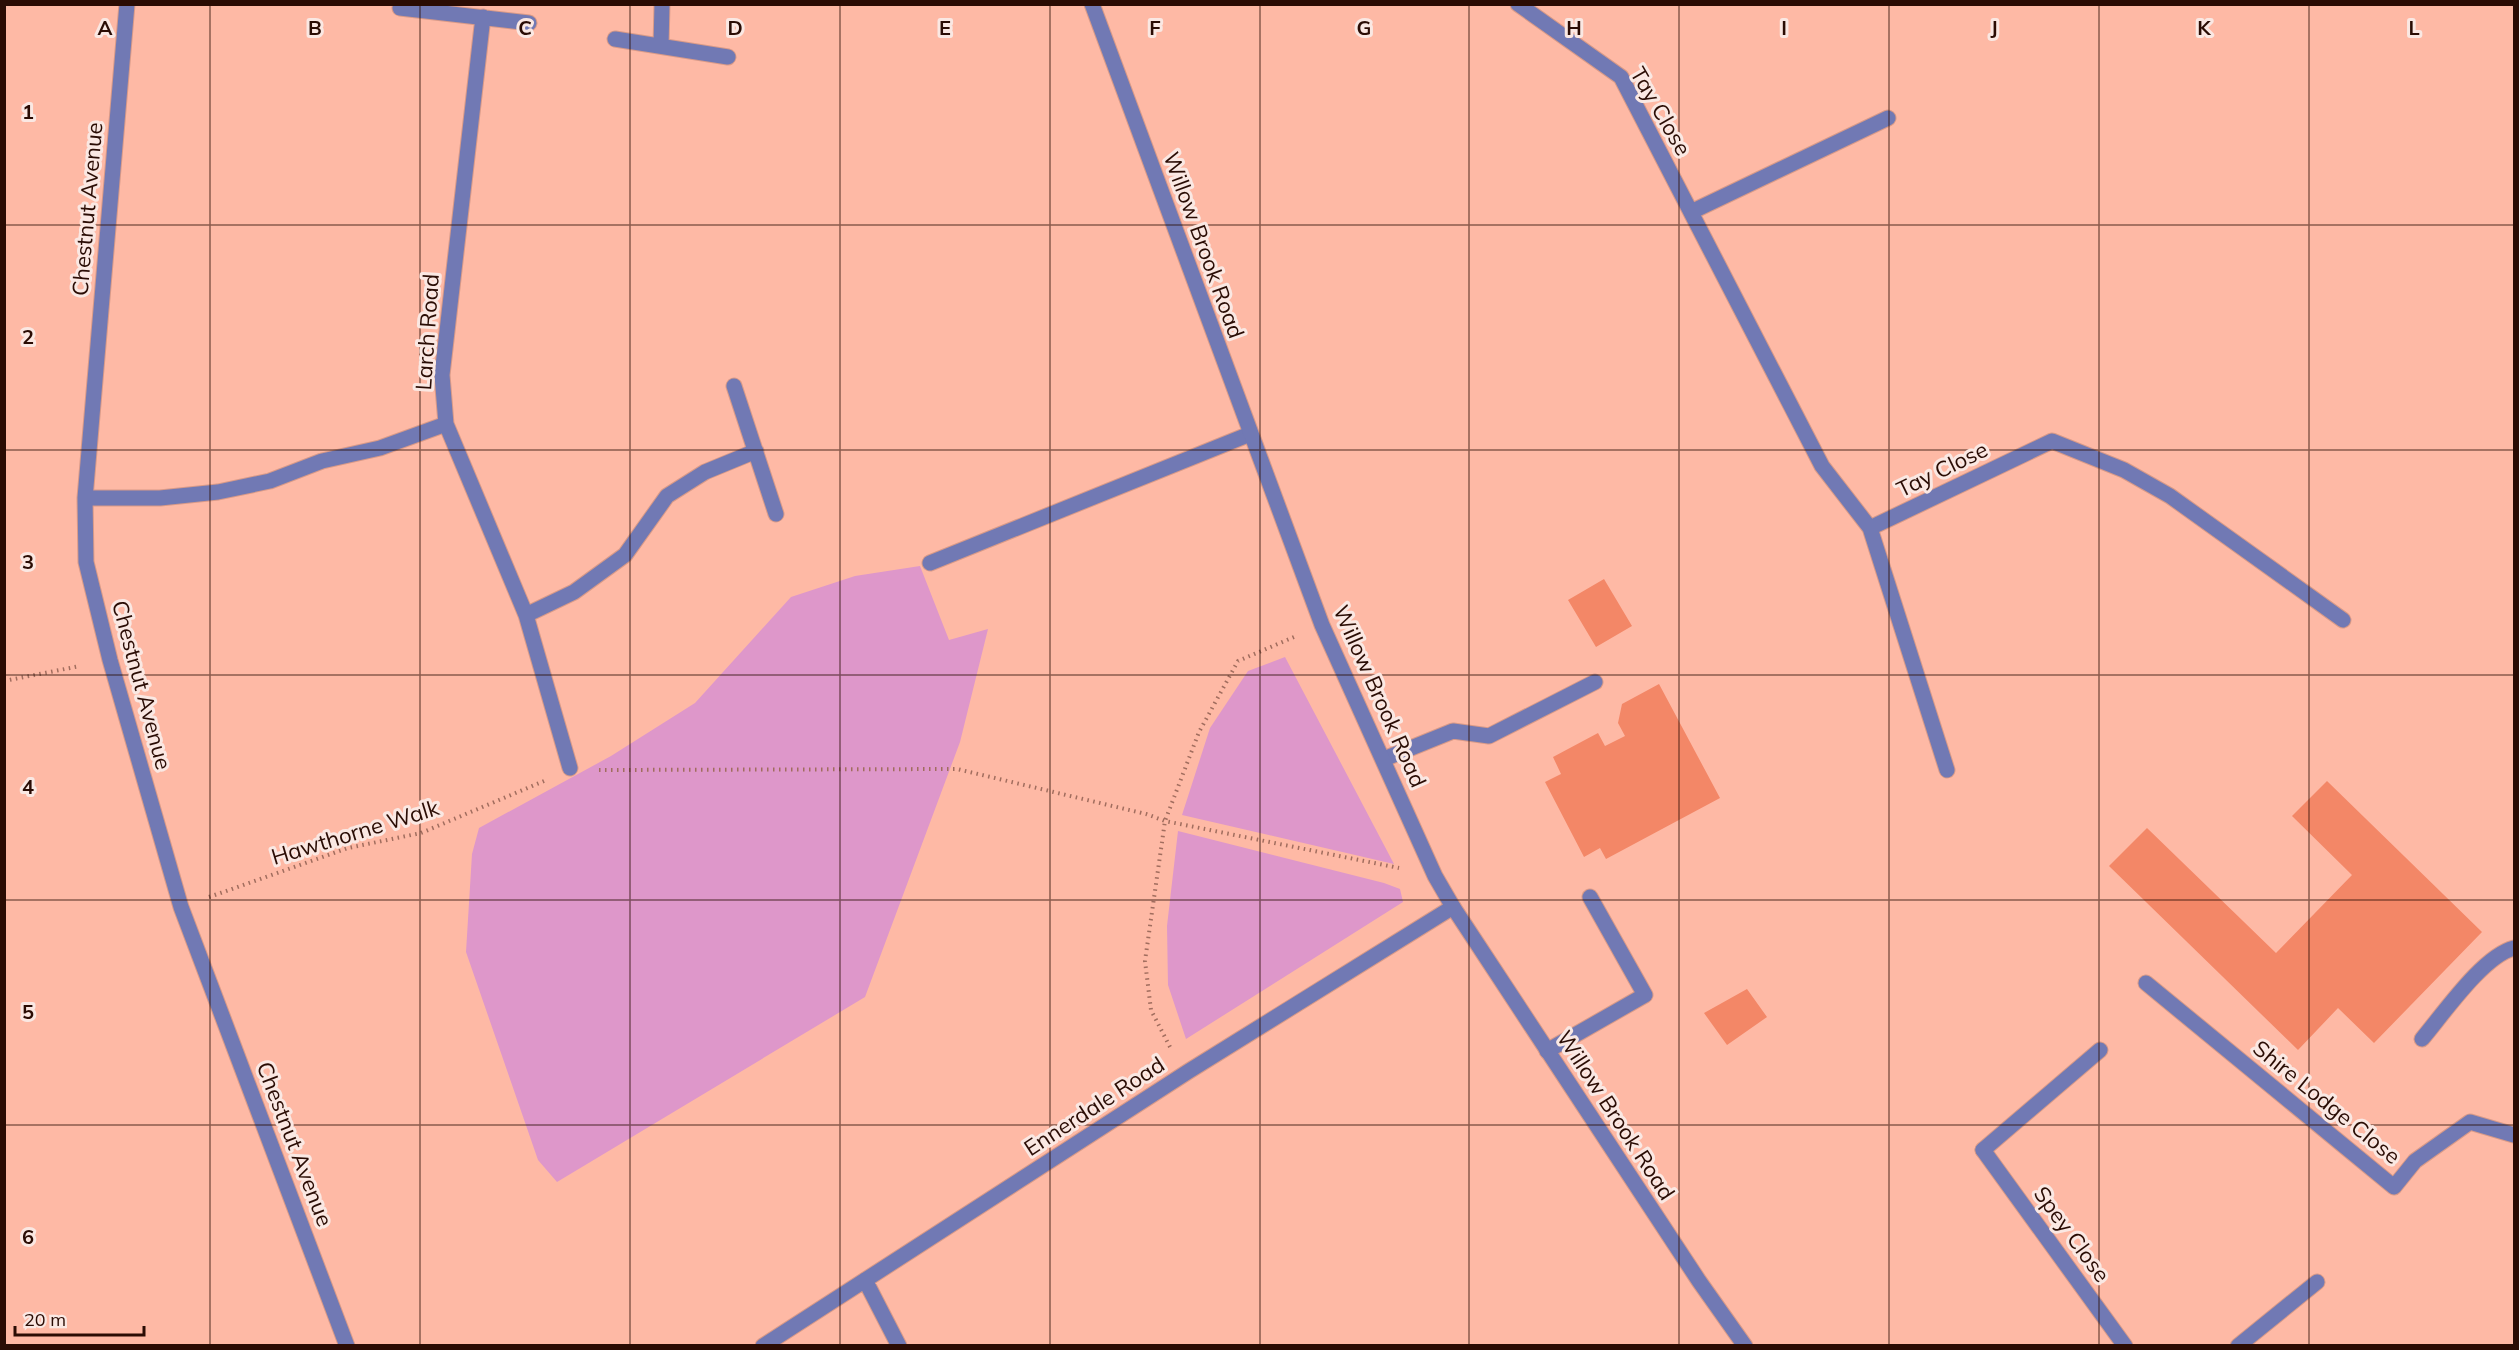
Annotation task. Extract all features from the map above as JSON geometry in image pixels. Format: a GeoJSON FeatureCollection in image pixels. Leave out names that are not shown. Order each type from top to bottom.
{"type":"FeatureCollection","features":[{"type":"Feature","properties":{"kind":"street","name":"Chestnut Avenue"},"geometry":{"type":"LineString","coordinates":[[127,4],[85,498],[86,562],[110,660],[181,907],[347,1346]]}},
{"type":"Feature","properties":{"kind":"street"},"geometry":{"type":"LineString","coordinates":[[661,46],[662,4]]}},
{"type":"Feature","properties":{"kind":"street","name":"Willow Brook Road"},"geometry":{"type":"LineString","coordinates":[[1092,4],[1322,625],[1435,876],[1547,1051],[1699,1281],[1745,1346]]}},
{"type":"Feature","properties":{"kind":"street","name":"Tay Close"},"geometry":{"type":"LineString","coordinates":[[1518,4],[1621,77],[1822,466],[1870,528],[2052,441],[2124,470],[2170,496],[2343,620]]}},
{"type":"Feature","properties":{"kind":"street"},"geometry":{"type":"LineString","coordinates":[[400,8],[530,22]]}},
{"type":"Feature","properties":{"kind":"street","name":"Larch Road"},"geometry":{"type":"LineString","coordinates":[[483,17],[442,375],[446,424],[526,615],[570,768]]}},
{"type":"Feature","properties":{"kind":"street"},"geometry":{"type":"LineString","coordinates":[[615,39],[728,57]]}},
{"type":"Feature","properties":{"kind":"street"},"geometry":{"type":"LineString","coordinates":[[1691,212],[1888,117]]}},
{"type":"Feature","properties":{"kind":"street"},"geometry":{"type":"LineString","coordinates":[[734,386],[776,514]]}},
{"type":"Feature","properties":{"kind":"street"},"geometry":{"type":"LineString","coordinates":[[85,498],[160,498],[218,492],[270,481],[322,461],[380,448],[446,424]]}},
{"type":"Feature","properties":{"kind":"street"},"geometry":{"type":"LineString","coordinates":[[930,562],[1250,434]]}},
{"type":"Feature","properties":{"kind":"street"},"geometry":{"type":"LineString","coordinates":[[526,615],[574,592],[625,555],[667,496],[705,472],[756,451]]}},
{"type":"Feature","properties":{"kind":"street"},"geometry":{"type":"LineString","coordinates":[[1870,528],[1947,770]]}},
{"type":"Feature","properties":{"kind":"street"},"geometry":{"type":"LineString","coordinates":[[1384,759],[1453,731],[1489,736],[1595,682]]}},
{"type":"Feature","properties":{"kind":"street"},"geometry":{"type":"LineString","coordinates":[[1547,1051],[1645,995],[1590,897]]}},
{"type":"Feature","properties":{"kind":"street","name":"Ennerdale Road"},"geometry":{"type":"LineString","coordinates":[[763,1346],[1189,1071],[1453,907]]}},
{"type":"Feature","properties":{"kind":"street"},"geometry":{"type":"LineString","coordinates":[[2422,1039],[2490,959],[2514,948]]}},
{"type":"Feature","properties":{"kind":"street","name":"Shire Lodge Close"},"geometry":{"type":"LineString","coordinates":[[2145,983],[2394,1186],[2415,1161],[2470,1122],[2514,1136]]}},
{"type":"Feature","properties":{"kind":"street","name":"Spey Close"},"geometry":{"type":"LineString","coordinates":[[2100,1050],[1983,1150],[2125,1346]]}},
{"type":"Feature","properties":{"kind":"street"},"geometry":{"type":"LineString","coordinates":[[865,1280],[899,1346]]}},
{"type":"Feature","properties":{"kind":"street"},"geometry":{"type":"LineString","coordinates":[[2238,1346],[2317,1282]]}},
{"type":"Feature","properties":{"kind":"path"},"geometry":{"type":"LineString","coordinates":[[1189,1071],[1170,1047],[1151,1011],[1145,962],[1165,821],[1199,732],[1238,661],[1322,625]]}},
{"type":"Feature","properties":{"kind":"path"},"geometry":{"type":"LineString","coordinates":[[4,681],[110,660]]}},
{"type":"Feature","properties":{"kind":"path"},"geometry":{"type":"LineString","coordinates":[[570,768],[605,771],[957,769],[1146,814],[1165,821],[1435,876]]}},
{"type":"Feature","properties":{"kind":"path","name":"Hawthorne Walk"},"geometry":{"type":"LineString","coordinates":[[181,907],[348,848],[422,833],[570,768]]}},
{"type":"Feature","properties":{"kind":"shaded area"},"geometry":{"type":"Polygon","coordinates":[[[920,566],[949,640],[988,629],[960,742],[865,997],[557,1182],[538,1160],[466,952],[472,854],[479,828],[611,756],[695,703],[791,597],[855,576],[920,566]]]}},
{"type":"Feature","properties":{"kind":"shaded area"},"geometry":{"type":"Polygon","coordinates":[[[1285,657],[1394,864],[1182,815],[1210,728],[1248,671],[1285,657]]]}},
{"type":"Feature","properties":{"kind":"shaded area"},"geometry":{"type":"Polygon","coordinates":[[[1178,831],[1384,883],[1400,889],[1403,902],[1186,1039],[1168,985],[1167,926],[1178,831]]]}},
{"type":"Feature","properties":{"kind":"building"},"geometry":{"type":"Polygon","coordinates":[[[1604,579],[1632,626],[1596,647],[1568,600],[1604,579]]]}},
{"type":"Feature","properties":{"kind":"building"},"geometry":{"type":"Polygon","coordinates":[[[1659,684],[1720,798],[1606,859],[1600,848],[1584,857],[1545,782],[1561,774],[1553,757],[1598,733],[1605,746],[1625,736],[1618,723],[1622,704],[1659,684]]]}},
{"type":"Feature","properties":{"kind":"building"},"geometry":{"type":"Polygon","coordinates":[[[2327,781],[2482,932],[2374,1043],[2338,1008],[2298,1050],[2109,866],[2147,828],[2276,953],[2352,875],[2292,816],[2327,781]]]}},
{"type":"Feature","properties":{"kind":"building"},"geometry":{"type":"Polygon","coordinates":[[[1747,989],[1767,1017],[1727,1045],[1704,1013],[1747,989]]]}}]}
